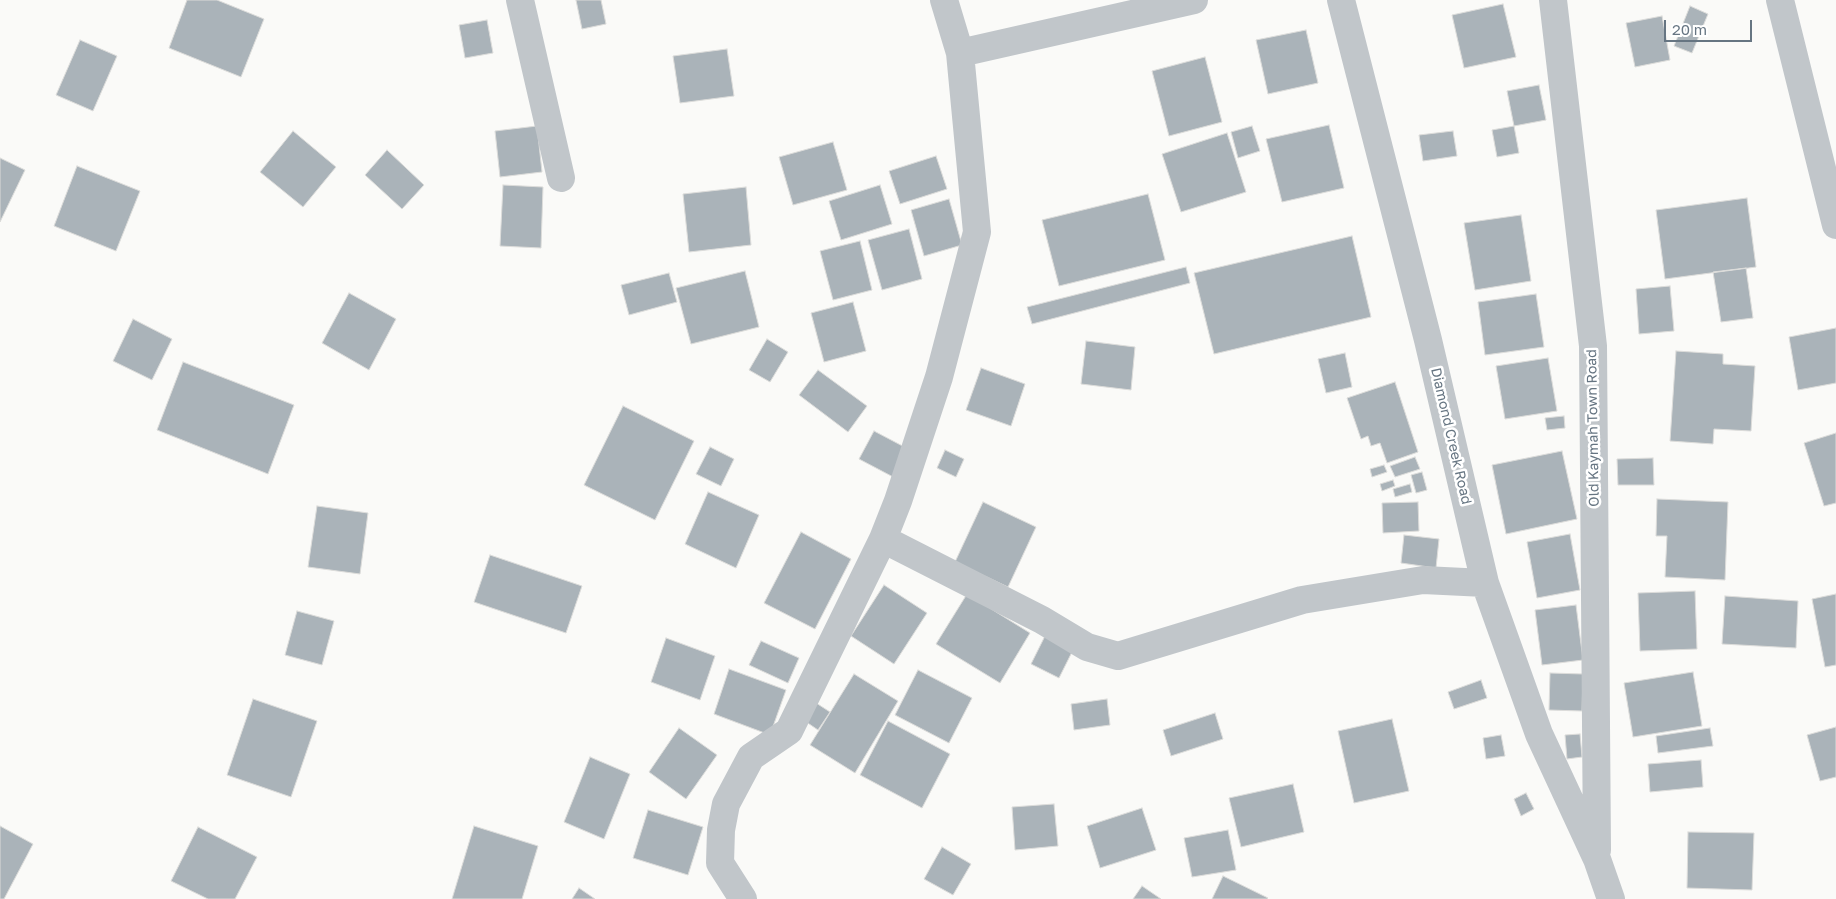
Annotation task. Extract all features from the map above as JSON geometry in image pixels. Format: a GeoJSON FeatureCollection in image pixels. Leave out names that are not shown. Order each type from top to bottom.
{"type":"FeatureCollection","features":[{"type":"Feature","properties":{"kind":"street"},"geometry":{"type":"LineString","coordinates":[[520,0],[561,178]]}},
{"type":"Feature","properties":{"kind":"street"},"geometry":{"type":"LineString","coordinates":[[743,899],[720,863],[721,830],[726,804],[751,757],[789,731],[883,539],[898,501],[939,377],[977,232],[960,54],[944,0]]}},
{"type":"Feature","properties":{"kind":"street"},"geometry":{"type":"LineString","coordinates":[[960,54],[1194,0]]}},
{"type":"Feature","properties":{"kind":"street","name":"Diamond Creek Road"},"geometry":{"type":"LineString","coordinates":[[1341,0],[1428,340],[1485,583],[1539,734],[1597,859],[1612,899]]}},
{"type":"Feature","properties":{"kind":"street"},"geometry":{"type":"LineString","coordinates":[[1780,0],[1836,225]]}},
{"type":"Feature","properties":{"kind":"street","name":"Old Kaymah Town Road"},"geometry":{"type":"LineString","coordinates":[[1558,1],[1593,346],[1597,859]]}},
{"type":"Feature","properties":{"kind":"street"},"geometry":{"type":"LineString","coordinates":[[883,539],[1042,620],[1087,647],[1118,656],[1302,600],[1423,580],[1485,583]]}},
{"type":"Feature","properties":{"kind":"building"},"geometry":{"type":"Polygon","coordinates":[[[187,0],[217,0],[264,19],[241,77],[169,48],[187,0]]]}},
{"type":"Feature","properties":{"kind":"building"},"geometry":{"type":"Polygon","coordinates":[[[576,0],[601,0],[606,24],[582,29],[576,0]]]}},
{"type":"Feature","properties":{"kind":"building"},"geometry":{"type":"Polygon","coordinates":[[[1503,4],[1516,57],[1464,68],[1452,15],[1503,4]]]}},
{"type":"Feature","properties":{"kind":"building"},"geometry":{"type":"Polygon","coordinates":[[[1690,6],[1708,14],[1692,53],[1674,46],[1690,6]]]}},
{"type":"Feature","properties":{"kind":"building"},"geometry":{"type":"Polygon","coordinates":[[[1662,16],[1670,60],[1635,67],[1626,23],[1662,16]]]}},
{"type":"Feature","properties":{"kind":"building"},"geometry":{"type":"Polygon","coordinates":[[[487,20],[493,53],[465,58],[459,25],[487,20]]]}},
{"type":"Feature","properties":{"kind":"building"},"geometry":{"type":"Polygon","coordinates":[[[1306,30],[1318,83],[1268,94],[1256,40],[1306,30]]]}},
{"type":"Feature","properties":{"kind":"building"},"geometry":{"type":"Polygon","coordinates":[[[80,40],[117,56],[93,111],[56,95],[80,40]]]}},
{"type":"Feature","properties":{"kind":"building"},"geometry":{"type":"Polygon","coordinates":[[[727,49],[734,96],[680,103],[673,56],[727,49]]]}},
{"type":"Feature","properties":{"kind":"building"},"geometry":{"type":"Polygon","coordinates":[[[1205,57],[1222,122],[1169,136],[1152,71],[1205,57]]]}},
{"type":"Feature","properties":{"kind":"building"},"geometry":{"type":"Polygon","coordinates":[[[1539,85],[1546,120],[1514,126],[1507,91],[1539,85]]]}},
{"type":"Feature","properties":{"kind":"building"},"geometry":{"type":"Polygon","coordinates":[[[1329,125],[1344,188],[1282,202],[1266,139],[1329,125]]]}},
{"type":"Feature","properties":{"kind":"building"},"geometry":{"type":"Polygon","coordinates":[[[537,126],[542,172],[500,177],[495,131],[537,126]]]}},
{"type":"Feature","properties":{"kind":"building"},"geometry":{"type":"Polygon","coordinates":[[[1252,126],[1260,151],[1238,158],[1231,132],[1252,126]]]}},
{"type":"Feature","properties":{"kind":"building"},"geometry":{"type":"Polygon","coordinates":[[[1514,126],[1519,153],[1497,157],[1492,130],[1514,126]]]}},
{"type":"Feature","properties":{"kind":"building"},"geometry":{"type":"Polygon","coordinates":[[[293,131],[336,167],[303,207],[260,172],[293,131]]]}},
{"type":"Feature","properties":{"kind":"building"},"geometry":{"type":"Polygon","coordinates":[[[1453,131],[1457,156],[1423,161],[1419,135],[1453,131]]]}},
{"type":"Feature","properties":{"kind":"building"},"geometry":{"type":"Polygon","coordinates":[[[1227,133],[1246,192],[1181,212],[1162,154],[1227,133]]]}},
{"type":"Feature","properties":{"kind":"building"},"geometry":{"type":"Polygon","coordinates":[[[833,142],[847,190],[793,205],[779,157],[833,142]]]}},
{"type":"Feature","properties":{"kind":"building"},"geometry":{"type":"Polygon","coordinates":[[[387,150],[424,185],[402,209],[365,175],[387,150]]]}},
{"type":"Feature","properties":{"kind":"building"},"geometry":{"type":"Polygon","coordinates":[[[936,156],[947,189],[900,204],[889,171],[936,156]]]}},
{"type":"Feature","properties":{"kind":"building"},"geometry":{"type":"Polygon","coordinates":[[[0,158],[25,170],[0,222],[0,158]]]}},
{"type":"Feature","properties":{"kind":"building"},"geometry":{"type":"Polygon","coordinates":[[[77,166],[140,191],[116,251],[54,226],[77,166]]]}},
{"type":"Feature","properties":{"kind":"building"},"geometry":{"type":"Polygon","coordinates":[[[503,185],[543,187],[541,248],[500,246],[503,185]]]}},
{"type":"Feature","properties":{"kind":"building"},"geometry":{"type":"Polygon","coordinates":[[[880,185],[892,224],[841,240],[829,201],[880,185]]]}},
{"type":"Feature","properties":{"kind":"building"},"geometry":{"type":"Polygon","coordinates":[[[746,187],[751,245],[689,252],[683,194],[746,187]]]}},
{"type":"Feature","properties":{"kind":"building"},"geometry":{"type":"Polygon","coordinates":[[[1148,194],[1165,260],[1059,286],[1042,220],[1148,194]]]}},
{"type":"Feature","properties":{"kind":"building"},"geometry":{"type":"Polygon","coordinates":[[[1747,198],[1756,267],[1665,279],[1656,210],[1747,198]]]}},
{"type":"Feature","properties":{"kind":"building"},"geometry":{"type":"Polygon","coordinates":[[[949,199],[962,245],[924,256],[911,210],[949,199]]]}},
{"type":"Feature","properties":{"kind":"building"},"geometry":{"type":"Polygon","coordinates":[[[1521,215],[1531,281],[1475,290],[1464,223],[1521,215]]]}},
{"type":"Feature","properties":{"kind":"building"},"geometry":{"type":"Polygon","coordinates":[[[909,229],[922,279],[882,290],[868,240],[909,229]]]}},
{"type":"Feature","properties":{"kind":"building"},"geometry":{"type":"Polygon","coordinates":[[[1352,236],[1371,317],[1214,354],[1194,273],[1352,236]]]}},
{"type":"Feature","properties":{"kind":"building"},"geometry":{"type":"Polygon","coordinates":[[[860,241],[872,290],[833,300],[820,251],[860,241]]]}},
{"type":"Feature","properties":{"kind":"building"},"geometry":{"type":"Polygon","coordinates":[[[1186,267],[1190,283],[1032,324],[1027,307],[1186,267]]]}},
{"type":"Feature","properties":{"kind":"building"},"geometry":{"type":"Polygon","coordinates":[[[1746,268],[1753,318],[1721,322],[1713,272],[1746,268]]]}},
{"type":"Feature","properties":{"kind":"building"},"geometry":{"type":"Polygon","coordinates":[[[745,271],[759,327],[691,344],[676,288],[745,271]]]}},
{"type":"Feature","properties":{"kind":"building"},"geometry":{"type":"Polygon","coordinates":[[[669,273],[677,302],[629,315],[621,285],[669,273]]]}},
{"type":"Feature","properties":{"kind":"building"},"geometry":{"type":"Polygon","coordinates":[[[1670,286],[1674,331],[1639,334],[1636,289],[1670,286]]]}},
{"type":"Feature","properties":{"kind":"building"},"geometry":{"type":"Polygon","coordinates":[[[349,293],[396,319],[369,370],[322,343],[349,293]]]}},
{"type":"Feature","properties":{"kind":"building"},"geometry":{"type":"Polygon","coordinates":[[[1536,294],[1544,347],[1485,355],[1478,302],[1536,294]]]}},
{"type":"Feature","properties":{"kind":"building"},"geometry":{"type":"Polygon","coordinates":[[[853,302],[866,351],[824,362],[811,313],[853,302]]]}},
{"type":"Feature","properties":{"kind":"building"},"geometry":{"type":"Polygon","coordinates":[[[133,319],[172,339],[152,380],[113,361],[133,319]]]}},
{"type":"Feature","properties":{"kind":"building"},"geometry":{"type":"Polygon","coordinates":[[[1836,328],[1836,383],[1798,390],[1789,337],[1836,328]]]}},
{"type":"Feature","properties":{"kind":"building"},"geometry":{"type":"Polygon","coordinates":[[[767,339],[788,352],[770,382],[749,370],[767,339]]]}},
{"type":"Feature","properties":{"kind":"building"},"geometry":{"type":"Polygon","coordinates":[[[1086,341],[1135,347],[1131,390],[1081,384],[1086,341]]]}},
{"type":"Feature","properties":{"kind":"building"},"geometry":{"type":"Polygon","coordinates":[[[1676,351],[1723,354],[1723,364],[1755,366],[1751,431],[1714,429],[1713,444],[1670,441],[1676,351]]]}},
{"type":"Feature","properties":{"kind":"building"},"geometry":{"type":"Polygon","coordinates":[[[1345,353],[1352,387],[1326,393],[1318,359],[1345,353]]]}},
{"type":"Feature","properties":{"kind":"building"},"geometry":{"type":"Polygon","coordinates":[[[1548,358],[1557,411],[1505,419],[1496,366],[1548,358]]]}},
{"type":"Feature","properties":{"kind":"building"},"geometry":{"type":"Polygon","coordinates":[[[183,362],[294,405],[268,474],[157,430],[183,362]]]}},
{"type":"Feature","properties":{"kind":"building"},"geometry":{"type":"Polygon","coordinates":[[[981,368],[1025,384],[1011,426],[966,410],[981,368]]]}},
{"type":"Feature","properties":{"kind":"building"},"geometry":{"type":"Polygon","coordinates":[[[818,370],[867,406],[848,432],[799,395],[818,370]]]}},
{"type":"Feature","properties":{"kind":"building"},"geometry":{"type":"Polygon","coordinates":[[[1395,382],[1418,452],[1387,463],[1380,443],[1371,446],[1368,436],[1361,439],[1347,398],[1395,382]]]}},
{"type":"Feature","properties":{"kind":"building"},"geometry":{"type":"Polygon","coordinates":[[[623,406],[694,441],[655,520],[584,485],[623,406]]]}},
{"type":"Feature","properties":{"kind":"building"},"geometry":{"type":"Polygon","coordinates":[[[1564,416],[1565,428],[1547,430],[1545,418],[1564,416]]]}},
{"type":"Feature","properties":{"kind":"building"},"geometry":{"type":"Polygon","coordinates":[[[874,431],[912,451],[897,479],[859,459],[874,431]]]}},
{"type":"Feature","properties":{"kind":"building"},"geometry":{"type":"Polygon","coordinates":[[[1836,433],[1836,503],[1824,506],[1804,443],[1836,433]]]}},
{"type":"Feature","properties":{"kind":"building"},"geometry":{"type":"Polygon","coordinates":[[[710,447],[734,459],[721,486],[696,474],[710,447]]]}},
{"type":"Feature","properties":{"kind":"building"},"geometry":{"type":"Polygon","coordinates":[[[945,450],[964,459],[956,477],[937,468],[945,450]]]}},
{"type":"Feature","properties":{"kind":"building"},"geometry":{"type":"Polygon","coordinates":[[[1562,451],[1577,519],[1506,534],[1492,465],[1562,451]]]}},
{"type":"Feature","properties":{"kind":"building"},"geometry":{"type":"Polygon","coordinates":[[[1415,457],[1420,469],[1395,477],[1390,466],[1415,457]]]}},
{"type":"Feature","properties":{"kind":"building"},"geometry":{"type":"Polygon","coordinates":[[[1653,458],[1654,485],[1618,485],[1617,459],[1653,458]]]}},
{"type":"Feature","properties":{"kind":"building"},"geometry":{"type":"Polygon","coordinates":[[[1384,465],[1387,472],[1372,477],[1370,469],[1384,465]]]}},
{"type":"Feature","properties":{"kind":"building"},"geometry":{"type":"Polygon","coordinates":[[[1422,472],[1427,490],[1416,493],[1411,475],[1422,472]]]}},
{"type":"Feature","properties":{"kind":"building"},"geometry":{"type":"Polygon","coordinates":[[[1393,480],[1395,486],[1382,491],[1380,484],[1393,480]]]}},
{"type":"Feature","properties":{"kind":"building"},"geometry":{"type":"Polygon","coordinates":[[[1410,484],[1412,492],[1395,497],[1393,489],[1410,484]]]}},
{"type":"Feature","properties":{"kind":"building"},"geometry":{"type":"Polygon","coordinates":[[[708,492],[759,515],[736,568],[685,544],[708,492]]]}},
{"type":"Feature","properties":{"kind":"building"},"geometry":{"type":"Polygon","coordinates":[[[1657,499],[1728,502],[1725,580],[1665,577],[1667,536],[1656,536],[1657,499]]]}},
{"type":"Feature","properties":{"kind":"building"},"geometry":{"type":"Polygon","coordinates":[[[983,502],[1036,527],[1008,587],[955,562],[983,502]]]}},
{"type":"Feature","properties":{"kind":"building"},"geometry":{"type":"Polygon","coordinates":[[[1418,502],[1419,531],[1383,533],[1382,503],[1418,502]]]}},
{"type":"Feature","properties":{"kind":"building"},"geometry":{"type":"Polygon","coordinates":[[[317,506],[368,513],[360,574],[308,567],[317,506]]]}},
{"type":"Feature","properties":{"kind":"building"},"geometry":{"type":"Polygon","coordinates":[[[801,532],[851,559],[815,629],[764,603],[801,532]]]}},
{"type":"Feature","properties":{"kind":"building"},"geometry":{"type":"Polygon","coordinates":[[[1570,534],[1580,590],[1537,598],[1527,542],[1570,534]]]}},
{"type":"Feature","properties":{"kind":"building"},"geometry":{"type":"Polygon","coordinates":[[[1404,535],[1439,539],[1436,568],[1401,563],[1404,535]]]}},
{"type":"Feature","properties":{"kind":"building"},"geometry":{"type":"Polygon","coordinates":[[[490,555],[582,586],[566,633],[474,602],[490,555]]]}},
{"type":"Feature","properties":{"kind":"building"},"geometry":{"type":"Polygon","coordinates":[[[884,585],[927,613],[894,664],[851,636],[884,585]]]}},
{"type":"Feature","properties":{"kind":"building"},"geometry":{"type":"Polygon","coordinates":[[[1695,591],[1697,649],[1640,651],[1638,593],[1695,591]]]}},
{"type":"Feature","properties":{"kind":"building"},"geometry":{"type":"Polygon","coordinates":[[[967,594],[1030,633],[1000,683],[936,644],[967,594]]]}},
{"type":"Feature","properties":{"kind":"building"},"geometry":{"type":"Polygon","coordinates":[[[1836,594],[1836,665],[1825,667],[1812,599],[1836,594]]]}},
{"type":"Feature","properties":{"kind":"building"},"geometry":{"type":"Polygon","coordinates":[[[1725,596],[1798,601],[1796,648],[1722,644],[1725,596]]]}},
{"type":"Feature","properties":{"kind":"building"},"geometry":{"type":"Polygon","coordinates":[[[1576,605],[1583,660],[1542,665],[1535,610],[1576,605]]]}},
{"type":"Feature","properties":{"kind":"building"},"geometry":{"type":"Polygon","coordinates":[[[297,611],[334,621],[322,665],[285,655],[297,611]]]}},
{"type":"Feature","properties":{"kind":"building"},"geometry":{"type":"Polygon","coordinates":[[[1046,634],[1074,648],[1059,678],[1031,664],[1046,634]]]}},
{"type":"Feature","properties":{"kind":"building"},"geometry":{"type":"Polygon","coordinates":[[[666,638],[715,656],[700,700],[651,682],[666,638]]]}},
{"type":"Feature","properties":{"kind":"building"},"geometry":{"type":"Polygon","coordinates":[[[761,641],[799,658],[788,683],[749,665],[761,641]]]}},
{"type":"Feature","properties":{"kind":"building"},"geometry":{"type":"Polygon","coordinates":[[[729,669],[786,690],[770,735],[714,714],[729,669]]]}},
{"type":"Feature","properties":{"kind":"building"},"geometry":{"type":"Polygon","coordinates":[[[918,670],[972,698],[949,743],[895,715],[918,670]]]}},
{"type":"Feature","properties":{"kind":"building"},"geometry":{"type":"Polygon","coordinates":[[[1693,672],[1702,726],[1633,737],[1624,683],[1693,672]]]}},
{"type":"Feature","properties":{"kind":"building"},"geometry":{"type":"Polygon","coordinates":[[[1550,673],[1583,674],[1582,711],[1549,710],[1550,673]]]}},
{"type":"Feature","properties":{"kind":"building"},"geometry":{"type":"Polygon","coordinates":[[[854,674],[898,701],[855,773],[810,745],[854,674]]]}},
{"type":"Feature","properties":{"kind":"building"},"geometry":{"type":"Polygon","coordinates":[[[1481,680],[1487,698],[1454,709],[1448,692],[1481,680]]]}},
{"type":"Feature","properties":{"kind":"building"},"geometry":{"type":"Polygon","coordinates":[[[253,699],[317,721],[291,797],[227,775],[253,699]]]}},
{"type":"Feature","properties":{"kind":"building"},"geometry":{"type":"Polygon","coordinates":[[[810,699],[830,712],[818,730],[799,717],[810,699]]]}},
{"type":"Feature","properties":{"kind":"building"},"geometry":{"type":"Polygon","coordinates":[[[1107,699],[1110,725],[1074,730],[1071,704],[1107,699]]]}},
{"type":"Feature","properties":{"kind":"building"},"geometry":{"type":"Polygon","coordinates":[[[1215,713],[1223,739],[1171,756],[1163,730],[1215,713]]]}},
{"type":"Feature","properties":{"kind":"building"},"geometry":{"type":"Polygon","coordinates":[[[1392,719],[1409,791],[1354,803],[1338,731],[1392,719]]]}},
{"type":"Feature","properties":{"kind":"building"},"geometry":{"type":"Polygon","coordinates":[[[888,721],[950,754],[922,808],[860,775],[888,721]]]}},
{"type":"Feature","properties":{"kind":"building"},"geometry":{"type":"Polygon","coordinates":[[[1836,727],[1836,777],[1820,781],[1807,735],[1836,727]]]}},
{"type":"Feature","properties":{"kind":"building"},"geometry":{"type":"Polygon","coordinates":[[[679,728],[717,755],[686,799],[649,772],[679,728]]]}},
{"type":"Feature","properties":{"kind":"building"},"geometry":{"type":"Polygon","coordinates":[[[1710,728],[1713,746],[1658,753],[1656,736],[1710,728]]]}},
{"type":"Feature","properties":{"kind":"building"},"geometry":{"type":"Polygon","coordinates":[[[1580,734],[1582,757],[1567,759],[1565,735],[1580,734]]]}},
{"type":"Feature","properties":{"kind":"building"},"geometry":{"type":"Polygon","coordinates":[[[1501,735],[1505,756],[1486,759],[1483,738],[1501,735]]]}},
{"type":"Feature","properties":{"kind":"building"},"geometry":{"type":"Polygon","coordinates":[[[590,757],[630,774],[604,839],[564,822],[590,757]]]}},
{"type":"Feature","properties":{"kind":"building"},"geometry":{"type":"Polygon","coordinates":[[[1701,760],[1703,787],[1650,792],[1648,764],[1701,760]]]}},
{"type":"Feature","properties":{"kind":"building"},"geometry":{"type":"Polygon","coordinates":[[[1293,784],[1304,832],[1241,847],[1229,798],[1293,784]]]}},
{"type":"Feature","properties":{"kind":"building"},"geometry":{"type":"Polygon","coordinates":[[[1526,793],[1534,809],[1521,816],[1514,799],[1526,793]]]}},
{"type":"Feature","properties":{"kind":"building"},"geometry":{"type":"Polygon","coordinates":[[[1054,804],[1058,846],[1015,850],[1012,807],[1054,804]]]}},
{"type":"Feature","properties":{"kind":"building"},"geometry":{"type":"Polygon","coordinates":[[[1142,808],[1156,850],[1100,868],[1087,826],[1142,808]]]}},
{"type":"Feature","properties":{"kind":"building"},"geometry":{"type":"Polygon","coordinates":[[[648,810],[703,827],[688,875],[633,858],[648,810]]]}},
{"type":"Feature","properties":{"kind":"building"},"geometry":{"type":"Polygon","coordinates":[[[0,826],[33,844],[4,899],[0,899],[0,826]]]}},
{"type":"Feature","properties":{"kind":"building"},"geometry":{"type":"Polygon","coordinates":[[[474,826],[538,846],[522,899],[452,899],[474,826]]]}},
{"type":"Feature","properties":{"kind":"building"},"geometry":{"type":"Polygon","coordinates":[[[198,827],[257,857],[235,899],[208,899],[171,881],[198,827]]]}},
{"type":"Feature","properties":{"kind":"building"},"geometry":{"type":"Polygon","coordinates":[[[1228,830],[1236,870],[1192,877],[1184,838],[1228,830]]]}},
{"type":"Feature","properties":{"kind":"building"},"geometry":{"type":"Polygon","coordinates":[[[1688,832],[1754,833],[1752,890],[1687,888],[1688,832]]]}},
{"type":"Feature","properties":{"kind":"building"},"geometry":{"type":"Polygon","coordinates":[[[942,847],[971,864],[953,895],[924,879],[942,847]]]}},
{"type":"Feature","properties":{"kind":"building"},"geometry":{"type":"Polygon","coordinates":[[[1223,876],[1268,898],[1212,899],[1223,876]]]}},
{"type":"Feature","properties":{"kind":"building"},"geometry":{"type":"Polygon","coordinates":[[[1142,886],[1161,899],[1133,899],[1142,886]]]}},
{"type":"Feature","properties":{"kind":"building"},"geometry":{"type":"Polygon","coordinates":[[[579,888],[595,899],[572,899],[579,888]]]}}]}
